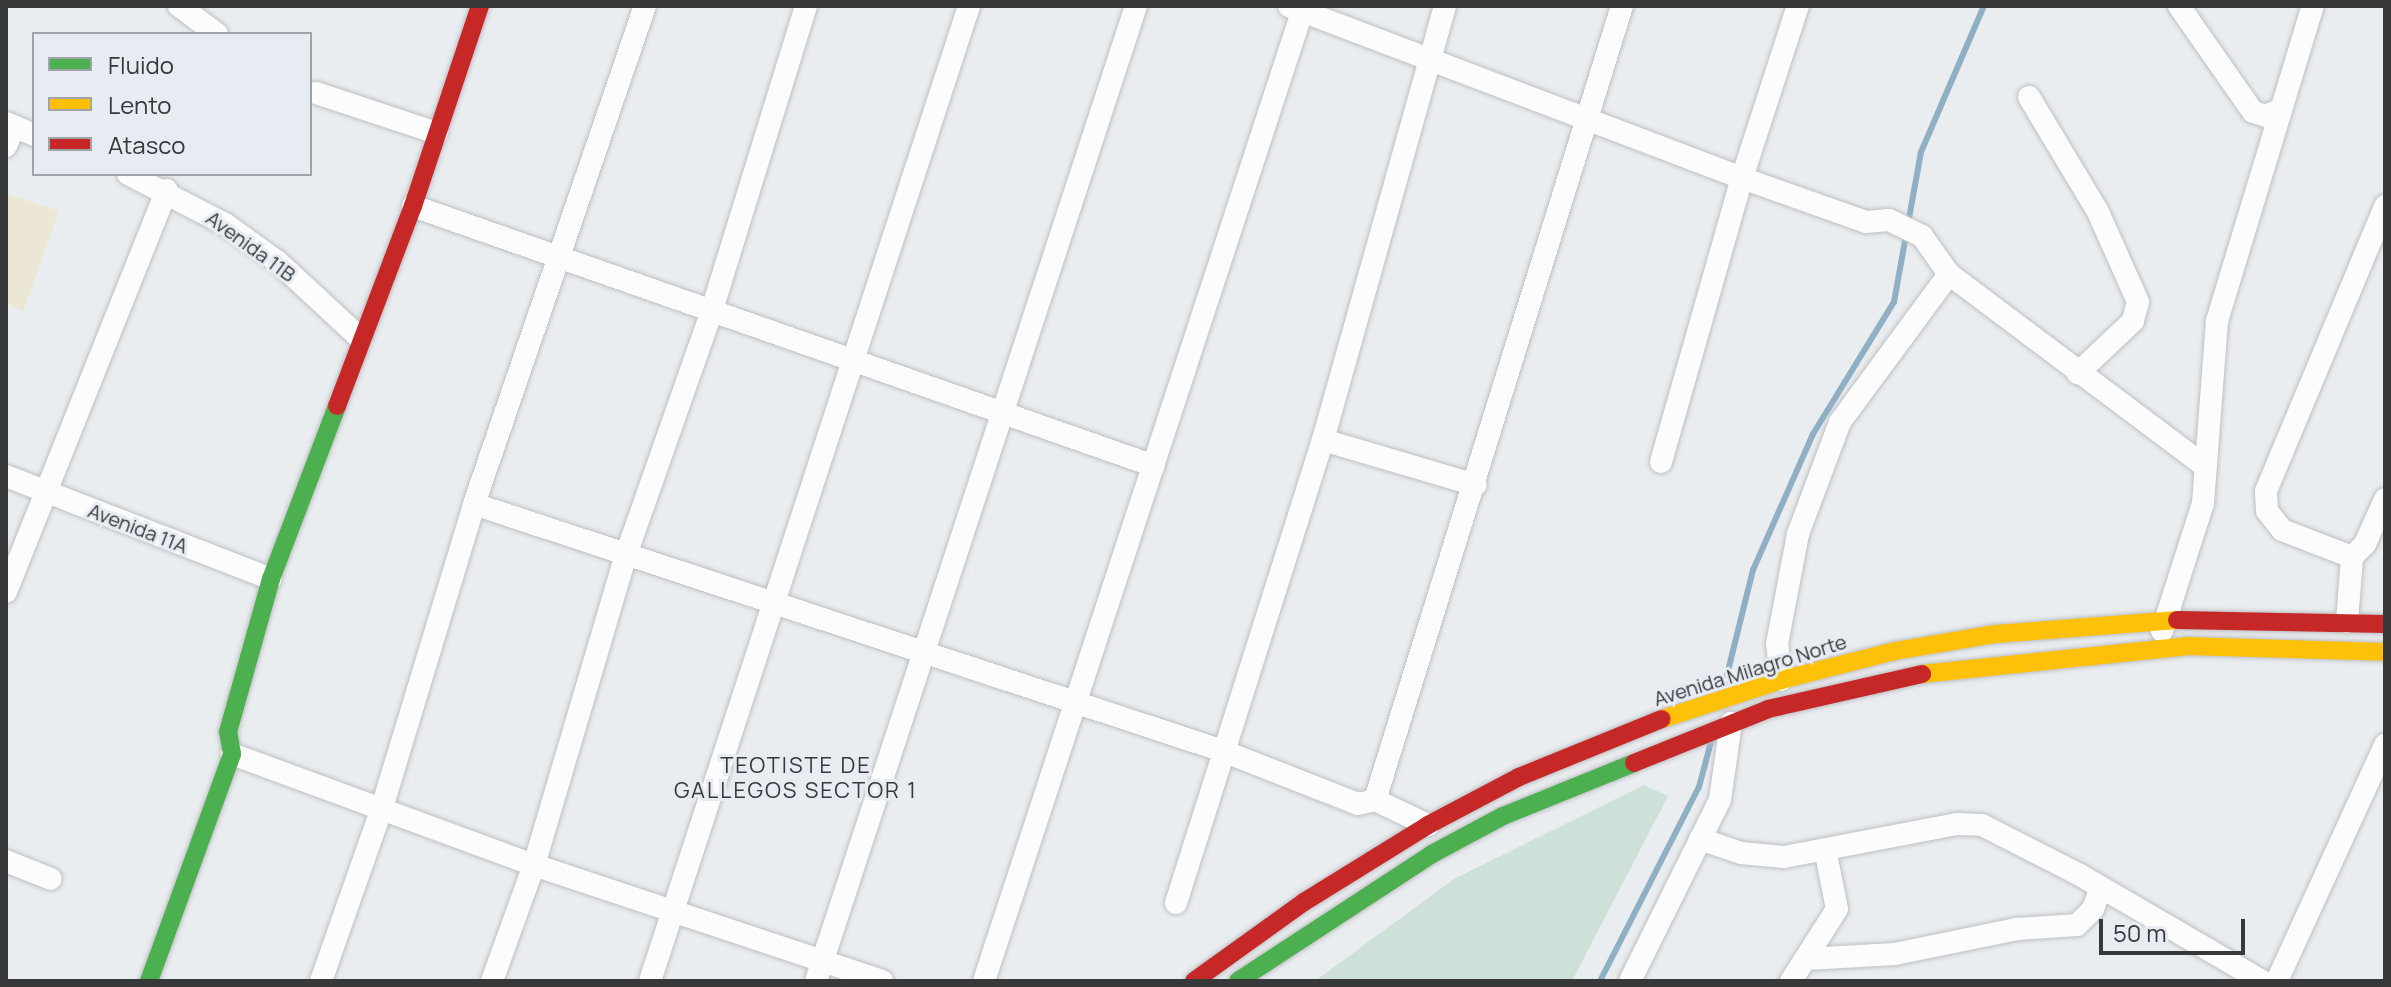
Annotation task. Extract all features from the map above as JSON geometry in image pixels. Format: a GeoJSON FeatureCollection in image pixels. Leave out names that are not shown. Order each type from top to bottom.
{"type":"FeatureCollection","features":[{"type":"Feature","properties":{"kind":"main road"},"geometry":{"type":"LineString","coordinates":[[149,981],[232,754],[228,732],[271,579],[360,338],[413,206],[480,6]]}},
{"type":"Feature","properties":{"kind":"main road","name":"Avenida Milagro Norte"},"geometry":{"type":"LineString","coordinates":[[1194,981],[1304,902],[1428,825],[1519,777],[1660,720],[1781,680],[1895,651],[1996,634],[2164,620],[2385,624]]}},
{"type":"Feature","properties":{"kind":"main road"},"geometry":{"type":"LineString","coordinates":[[1238,981],[1320,924],[1479,829],[1599,774],[1731,723],[1894,678],[2159,648],[2336,647],[2385,652]]}},
{"type":"Feature","properties":{"kind":"street"},"geometry":{"type":"LineString","coordinates":[[179,6],[214,32]]}},
{"type":"Feature","properties":{"kind":"street"},"geometry":{"type":"LineString","coordinates":[[321,981],[381,811],[474,504],[645,6]]}},
{"type":"Feature","properties":{"kind":"street"},"geometry":{"type":"LineString","coordinates":[[492,981],[534,865],[627,552],[711,313],[806,6]]}},
{"type":"Feature","properties":{"kind":"street"},"geometry":{"type":"LineString","coordinates":[[650,981],[969,6]]}},
{"type":"Feature","properties":{"kind":"street"},"geometry":{"type":"LineString","coordinates":[[816,981],[1136,6]]}},
{"type":"Feature","properties":{"kind":"street"},"geometry":{"type":"LineString","coordinates":[[1176,903],[1323,440],[1445,6]]}},
{"type":"Feature","properties":{"kind":"street"},"geometry":{"type":"LineString","coordinates":[[1375,800],[1476,485],[1622,6]]}},
{"type":"Feature","properties":{"kind":"street"},"geometry":{"type":"LineString","coordinates":[[1661,462],[1742,178],[1798,6]]}},
{"type":"Feature","properties":{"kind":"street"},"geometry":{"type":"LineString","coordinates":[[2179,6],[2253,112],[2266,116],[2281,109]]}},
{"type":"Feature","properties":{"kind":"street"},"geometry":{"type":"LineString","coordinates":[[2159,648],[2164,620],[2203,503],[2217,321],[2313,6]]}},
{"type":"Feature","properties":{"kind":"street"},"geometry":{"type":"LineString","coordinates":[[984,981],[1154,466],[1298,8],[1742,178],[1866,222],[1889,220],[1922,236],[1949,274],[2206,467]]}},
{"type":"Feature","properties":{"kind":"street"},"geometry":{"type":"LineString","coordinates":[[316,93],[437,133]]}},
{"type":"Feature","properties":{"kind":"street"},"geometry":{"type":"LineString","coordinates":[[2029,97],[2098,212],[2138,302],[2133,321],[2078,373]]}},
{"type":"Feature","properties":{"kind":"street","name":"Avenida 11B"},"geometry":{"type":"LineString","coordinates":[[133,176],[167,190],[278,262],[360,338]]}},
{"type":"Feature","properties":{"kind":"street"},"geometry":{"type":"LineString","coordinates":[[6,592],[167,190]]}},
{"type":"Feature","properties":{"kind":"street"},"geometry":{"type":"LineString","coordinates":[[413,206],[853,363],[1154,466]]}},
{"type":"Feature","properties":{"kind":"street"},"geometry":{"type":"LineString","coordinates":[[2352,557],[2282,530],[2267,511],[2266,491],[2385,206]]}},
{"type":"Feature","properties":{"kind":"street"},"geometry":{"type":"LineString","coordinates":[[1781,680],[1777,644],[1798,534],[1840,422],[1949,274]]}},
{"type":"Feature","properties":{"kind":"street"},"geometry":{"type":"LineString","coordinates":[[1323,440],[1476,485]]}},
{"type":"Feature","properties":{"kind":"street","name":"Avenida 11A"},"geometry":{"type":"LineString","coordinates":[[6,476],[271,579]]}},
{"type":"Feature","properties":{"kind":"street"},"geometry":{"type":"LineString","coordinates":[[2347,622],[2352,557],[2365,544],[2385,499]]}},
{"type":"Feature","properties":{"kind":"street"},"geometry":{"type":"LineString","coordinates":[[474,504],[1223,751],[1358,804],[1375,800],[1428,825]]}},
{"type":"Feature","properties":{"kind":"street"},"geometry":{"type":"LineString","coordinates":[[1630,981],[1720,800],[1731,723]]}},
{"type":"Feature","properties":{"kind":"street"},"geometry":{"type":"LineString","coordinates":[[2277,981],[2385,745]]}},
{"type":"Feature","properties":{"kind":"street"},"geometry":{"type":"LineString","coordinates":[[232,754],[534,865],[882,981]]}},
{"type":"Feature","properties":{"kind":"street"},"geometry":{"type":"LineString","coordinates":[[1700,839],[1762,857],[1825,849],[1957,824],[1982,825],[2101,887],[2262,981]]}},
{"type":"Feature","properties":{"kind":"street"},"geometry":{"type":"LineString","coordinates":[[1791,981],[1837,909],[1825,849]]}},
{"type":"Feature","properties":{"kind":"street"},"geometry":{"type":"LineString","coordinates":[[6,861],[51,879]]}},
{"type":"Feature","properties":{"kind":"street"},"geometry":{"type":"LineString","coordinates":[[1806,959],[1895,954],[2017,929],[2077,925],[2093,909],[2101,887]]}},
{"type":"Feature","properties":{"kind":"green space"},"geometry":{"type":"Polygon","coordinates":[[[1644,785],[1668,796],[1572,981],[1315,981],[1454,879],[1644,785]]]}},
{"type":"Feature","properties":{"kind":"sand"},"geometry":{"type":"Polygon","coordinates":[[[8,194],[59,211],[23,312],[6,302],[8,194]]]}},
{"type":"Feature","properties":{"kind":"waterway"},"geometry":{"type":"LineString","coordinates":[[1908,224],[1921,152],[1984,6]]}},
{"type":"Feature","properties":{"kind":"waterway"},"geometry":{"type":"LineString","coordinates":[[1724,687],[1753,570],[1813,434],[1894,302],[1906,235]]}},
{"type":"Feature","properties":{"kind":"waterway"},"geometry":{"type":"LineString","coordinates":[[1600,981],[1699,787],[1711,742]]}},
{"type":"Feature","properties":{"kind":"traffic: fast"},"geometry":{"type":"LineString","coordinates":[[149,981],[232,754],[228,732],[271,579],[337,406]]}},
{"type":"Feature","properties":{"kind":"traffic: fast"},"geometry":{"type":"LineString","coordinates":[[1238,981],[1432,854],[1503,816],[1634,763]]}},
{"type":"Feature","properties":{"kind":"traffic: slow"},"geometry":{"type":"LineString","coordinates":[[1662,719],[1781,680],[1895,651],[1996,634],[2177,620]]}},
{"type":"Feature","properties":{"kind":"traffic: slow"},"geometry":{"type":"LineString","coordinates":[[1922,674],[2187,646],[2385,652]]}},
{"type":"Feature","properties":{"kind":"traffic: jam"},"geometry":{"type":"LineString","coordinates":[[337,406],[413,206],[480,6]]}},
{"type":"Feature","properties":{"kind":"traffic: jam"},"geometry":{"type":"LineString","coordinates":[[2177,620],[2385,624]]}},
{"type":"Feature","properties":{"kind":"traffic: jam"},"geometry":{"type":"LineString","coordinates":[[1634,763],[1768,709],[1922,674]]}},
{"type":"Feature","properties":{"kind":"traffic: jam"},"geometry":{"type":"LineString","coordinates":[[1194,981],[1304,902],[1428,825],[1519,777],[1662,719]]}},
{"type":"Feature","properties":{"kind":"district","name":"TEOTISTE DE GALLEGOS SECTOR 1"},"geometry":{"type":"Point","coordinates":[796,778]}}]}
